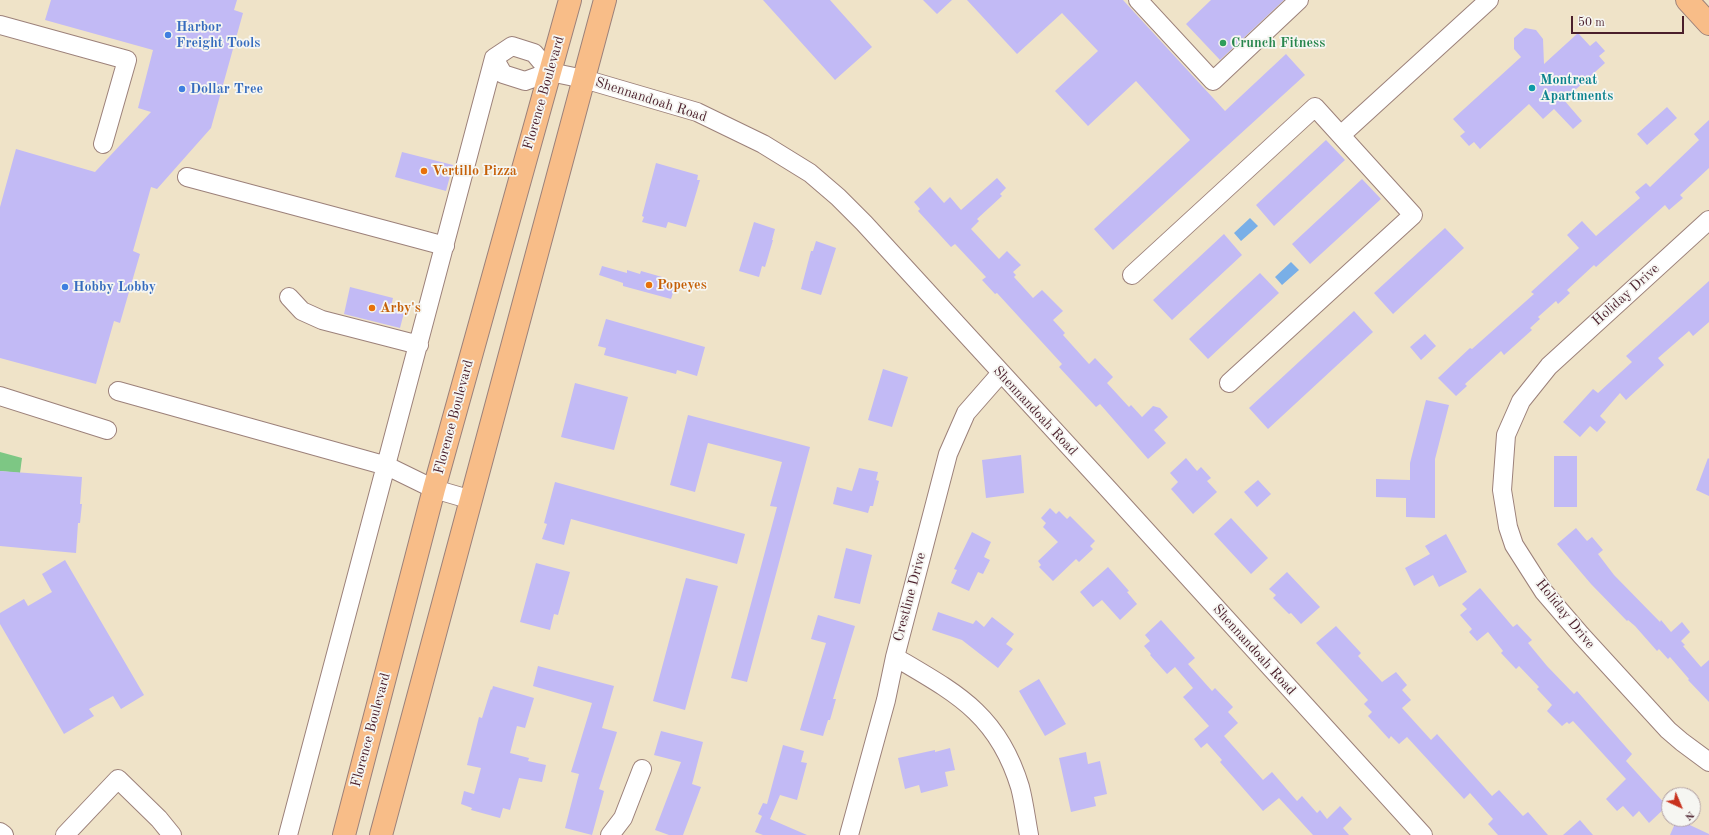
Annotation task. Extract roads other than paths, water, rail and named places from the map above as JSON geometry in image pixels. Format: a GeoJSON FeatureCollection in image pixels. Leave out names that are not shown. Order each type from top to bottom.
{"type":"FeatureCollection","features":[{"type":"Feature","properties":{"kind":"main road","name":"Florence Boulevard"},"geometry":{"type":"LineString","coordinates":[[344,835],[434,489],[570,0]]}},
{"type":"Feature","properties":{"kind":"main road"},"geometry":{"type":"LineString","coordinates":[[381,835],[605,0]]}},
{"type":"Feature","properties":{"kind":"main road"},"geometry":{"type":"LineString","coordinates":[[1687,0],[1709,24]]}},
{"type":"Feature","properties":{"kind":"street"},"geometry":{"type":"LineString","coordinates":[[1138,0],[1213,81],[1299,0]]}},
{"type":"Feature","properties":{"kind":"street"},"geometry":{"type":"LineString","coordinates":[[1341,136],[1489,0]]}},
{"type":"Feature","properties":{"kind":"street"},"geometry":{"type":"LineString","coordinates":[[0,26],[127,60],[103,144]]}},
{"type":"Feature","properties":{"kind":"street"},"geometry":{"type":"LineString","coordinates":[[288,835],[494,58],[512,46],[534,53],[550,72],[525,81],[503,74],[494,58]]}},
{"type":"Feature","properties":{"kind":"street","name":"Shennandoah Road"},"geometry":{"type":"LineString","coordinates":[[550,72],[584,79],[697,112],[763,144],[810,173],[838,197],[859,218],[1000,374],[1110,491],[1423,835]]}},
{"type":"Feature","properties":{"kind":"street"},"geometry":{"type":"LineString","coordinates":[[1132,275],[1315,107],[1413,215],[1229,383]]}},
{"type":"Feature","properties":{"kind":"street"},"geometry":{"type":"LineString","coordinates":[[187,176],[445,246]]}},
{"type":"Feature","properties":{"kind":"street","name":"Holiday Drive"},"geometry":{"type":"LineString","coordinates":[[1709,220],[1549,366],[1533,384],[1521,401],[1506,435],[1502,490],[1508,527],[1514,545],[1544,592],[1668,730],[1709,762]]}},
{"type":"Feature","properties":{"kind":"street"},"geometry":{"type":"LineString","coordinates":[[289,297],[302,311],[322,320],[419,345]]}},
{"type":"Feature","properties":{"kind":"street","name":"Crestline Drive"},"geometry":{"type":"LineString","coordinates":[[849,835],[886,700],[895,657],[948,454],[966,413],[1000,374]]}},
{"type":"Feature","properties":{"kind":"street"},"geometry":{"type":"LineString","coordinates":[[118,391],[387,466],[434,489],[472,500]]}},
{"type":"Feature","properties":{"kind":"street"},"geometry":{"type":"LineString","coordinates":[[0,396],[107,430]]}},
{"type":"Feature","properties":{"kind":"street"},"geometry":{"type":"LineString","coordinates":[[895,657],[960,696],[988,723],[998,739],[1014,772],[1020,789],[1029,835]]}},
{"type":"Feature","properties":{"kind":"street"},"geometry":{"type":"LineString","coordinates":[[610,835],[623,818],[642,769]]}},
{"type":"Feature","properties":{"kind":"street"},"geometry":{"type":"LineString","coordinates":[[65,835],[118,780],[158,819],[172,835]]}},
{"type":"Feature","properties":{"kind":"street"},"geometry":{"type":"LineString","coordinates":[[0,832],[4,835]]}},
{"type":"Feature","properties":{"kind":"water"},"geometry":{"type":"Polygon","coordinates":[[[1250,218],[1258,226],[1241,241],[1234,233],[1250,218]]]}},
{"type":"Feature","properties":{"kind":"water"},"geometry":{"type":"Polygon","coordinates":[[[1291,262],[1299,270],[1282,285],[1275,277],[1291,262]]]}},
{"type":"Feature","properties":{"kind":"place","name":"Harbor Freight Tools"},"geometry":{"type":"Point","coordinates":[168,35]}},
{"type":"Feature","properties":{"kind":"place","name":"Crunch Fitness"},"geometry":{"type":"Point","coordinates":[1223,43]}},
{"type":"Feature","properties":{"kind":"place","name":"Montreat Apartments"},"geometry":{"type":"Point","coordinates":[1532,88]}},
{"type":"Feature","properties":{"kind":"place","name":"Dollar Tree"},"geometry":{"type":"Point","coordinates":[182,89]}},
{"type":"Feature","properties":{"kind":"place","name":"Vertillo Pizza"},"geometry":{"type":"Point","coordinates":[424,171]}},
{"type":"Feature","properties":{"kind":"place","name":"Popeyes"},"geometry":{"type":"Point","coordinates":[649,285]}},
{"type":"Feature","properties":{"kind":"place","name":"Hobby Lobby"},"geometry":{"type":"Point","coordinates":[65,287]}},
{"type":"Feature","properties":{"kind":"place","name":"Arby's"},"geometry":{"type":"Point","coordinates":[372,308]}}]}
